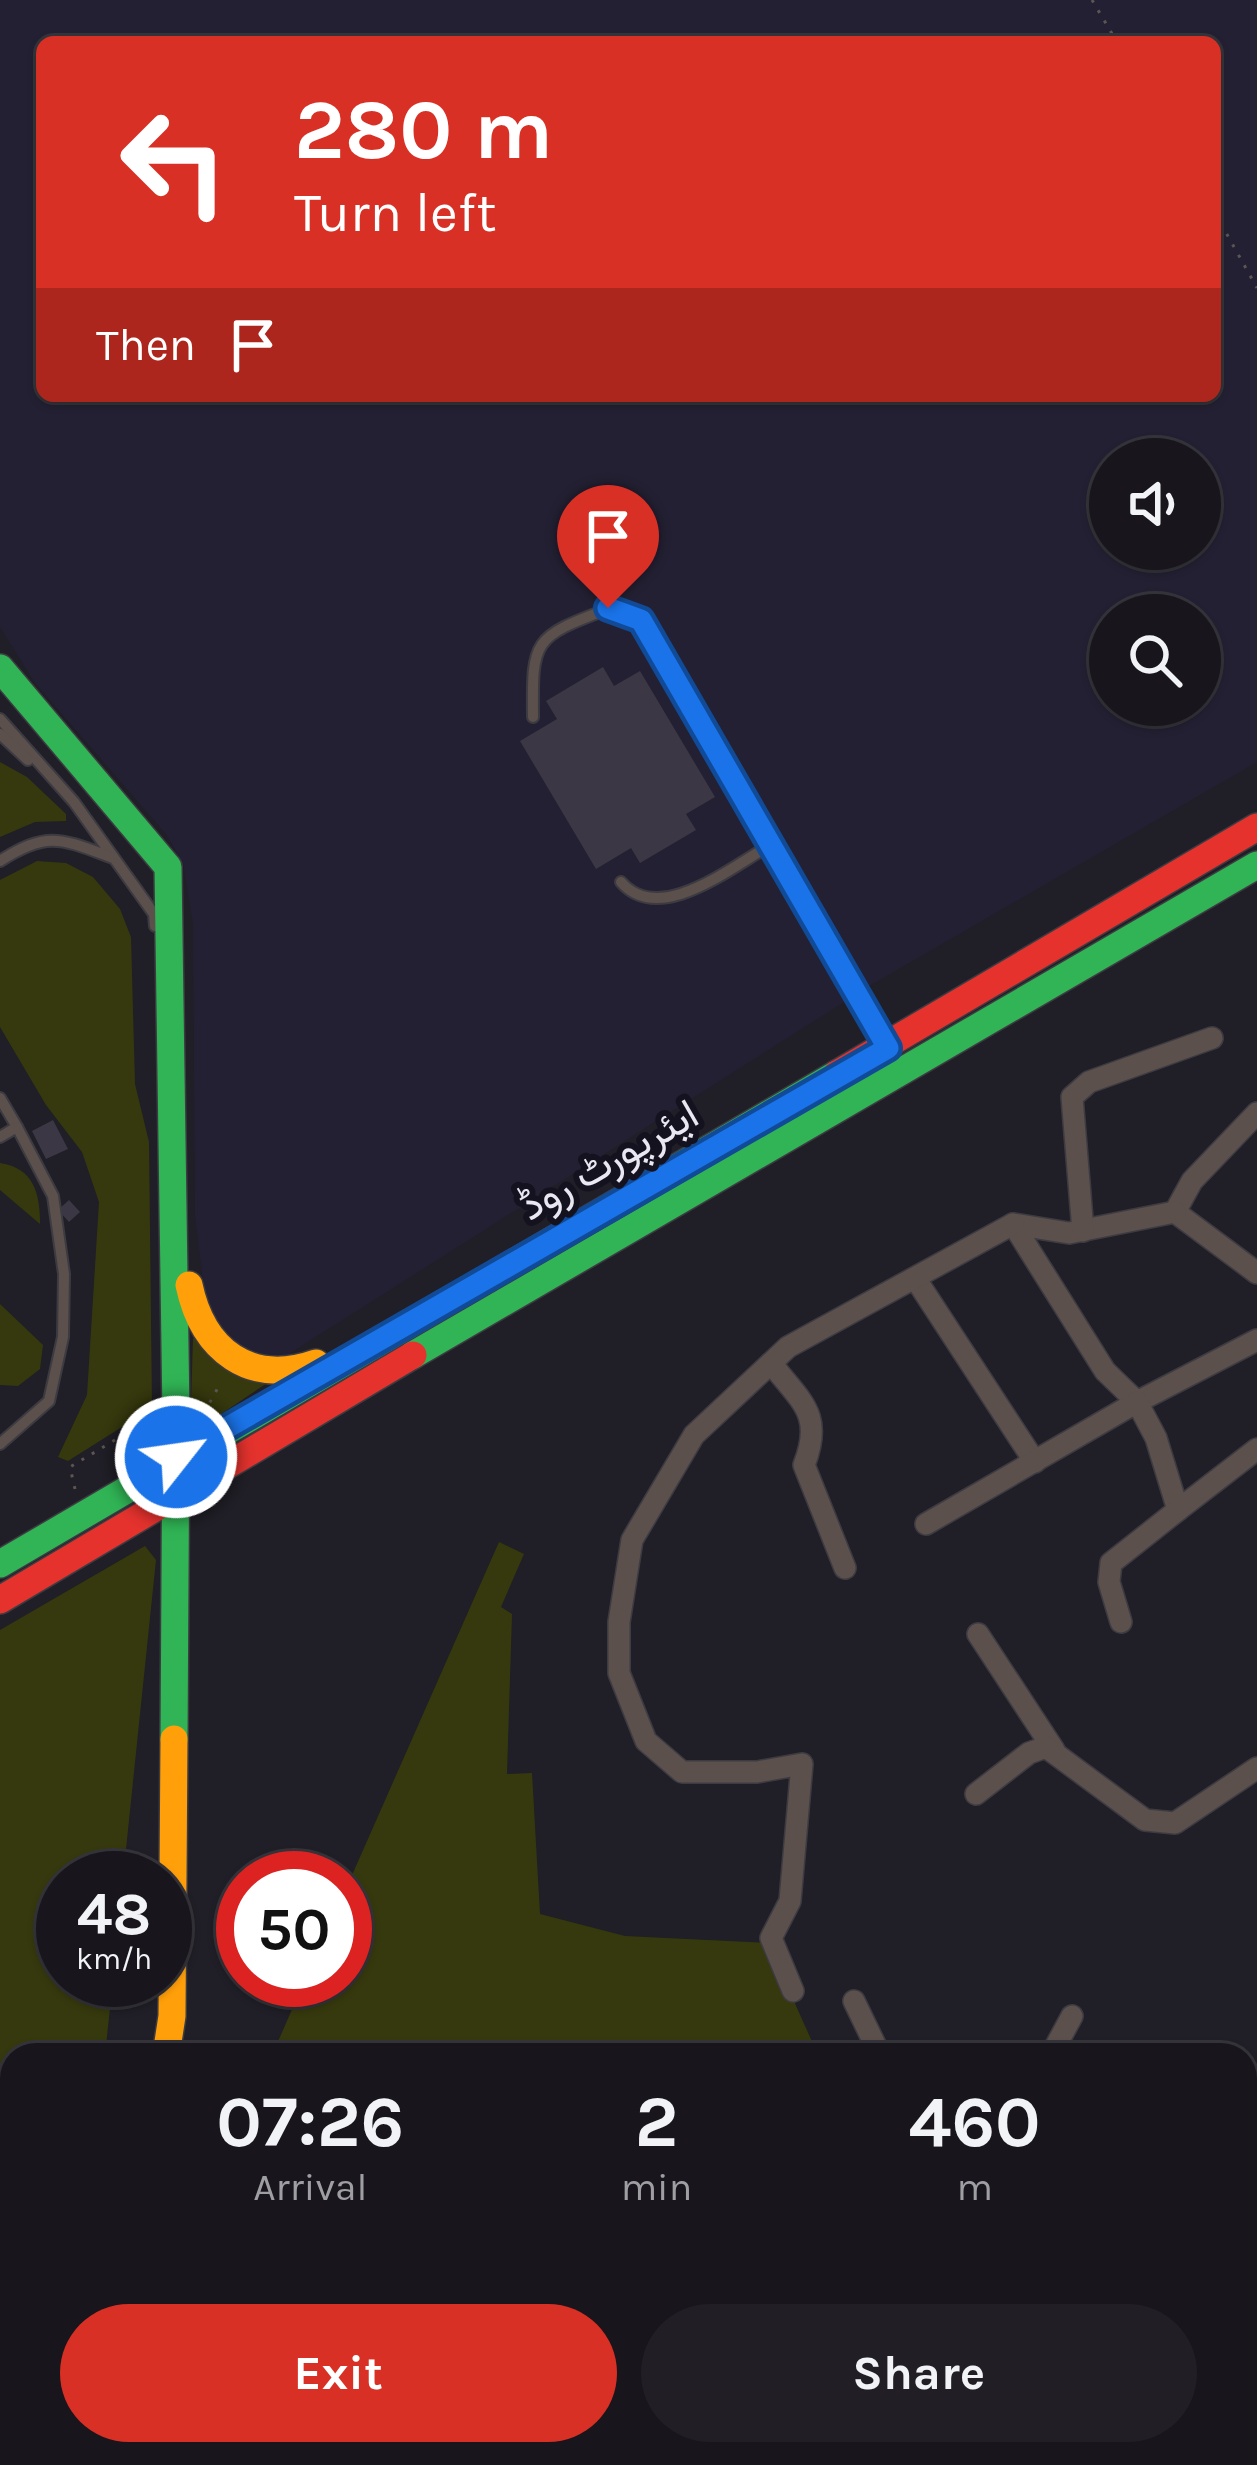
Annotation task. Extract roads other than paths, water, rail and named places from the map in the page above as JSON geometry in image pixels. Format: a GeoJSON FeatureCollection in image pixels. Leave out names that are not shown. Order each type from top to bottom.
{"type":"FeatureCollection","features":[{"type":"Feature","properties":{"kind":"main road"},"geometry":{"type":"LineString","coordinates":[[0,668],[168,867],[176,1190],[176,1492],[172,2016],[168,2043]]}},
{"type":"Feature","properties":{"kind":"main road","name":"ایئرپورٹ روڈ"},"geometry":{"type":"LineString","coordinates":[[0,1564],[176,1457],[888,1048],[1257,826]]}},
{"type":"Feature","properties":{"kind":"main road","name":"ایئرپورٹ روڈ"},"geometry":{"type":"LineString","coordinates":[[0,1600],[176,1492],[903,1075],[1257,865]]}},
{"type":"Feature","properties":{"kind":"main road"},"geometry":{"type":"LineString","coordinates":[[176,1190],[196,1321],[215,1348],[234,1362],[270,1374],[294,1372],[348,1343],[395,1332]]}},
{"type":"Feature","properties":{"kind":"street"},"geometry":{"type":"LineString","coordinates":[[1082,1231],[1072,1097],[1090,1082],[1212,1038]]}},
{"type":"Feature","properties":{"kind":"street"},"geometry":{"type":"LineString","coordinates":[[1175,1212],[1192,1181],[1256,1116]]}},
{"type":"Feature","properties":{"kind":"street"},"geometry":{"type":"LineString","coordinates":[[793,1991],[772,1938],[790,1901],[802,1764],[758,1772],[682,1772],[646,1741],[619,1672],[620,1622],[632,1540],[694,1436],[788,1347],[1013,1225],[1082,1231],[1175,1212],[1257,1273]]}},
{"type":"Feature","properties":{"kind":"street"},"geometry":{"type":"LineString","coordinates":[[1013,1225],[1105,1371],[1137,1402],[1156,1438],[1178,1510]]}},
{"type":"Feature","properties":{"kind":"street"},"geometry":{"type":"LineString","coordinates":[[915,1278],[1035,1462]]}},
{"type":"Feature","properties":{"kind":"street"},"geometry":{"type":"LineString","coordinates":[[926,1524],[1137,1402],[1257,1340]]}},
{"type":"Feature","properties":{"kind":"street"},"geometry":{"type":"LineString","coordinates":[[771,1364],[813,1419],[815,1439],[804,1465],[844,1568]]}},
{"type":"Feature","properties":{"kind":"street"},"geometry":{"type":"LineString","coordinates":[[1121,1622],[1109,1582],[1112,1564],[1257,1449]]}},
{"type":"Feature","properties":{"kind":"street"},"geometry":{"type":"LineString","coordinates":[[978,1634],[1054,1750],[1145,1820],[1188,1819],[1257,1768]]}},
{"type":"Feature","properties":{"kind":"street"},"geometry":{"type":"LineString","coordinates":[[976,1794],[1028,1753],[1054,1750]]}},
{"type":"Feature","properties":{"kind":"street"},"geometry":{"type":"LineString","coordinates":[[854,2001],[874,2043]]}},
{"type":"Feature","properties":{"kind":"street"},"geometry":{"type":"LineString","coordinates":[[1057,2043],[1072,2016]]}},
{"type":"Feature","properties":{"kind":"lane"},"geometry":{"type":"LineString","coordinates":[[533,717],[532,659],[538,644],[608,608],[626,610],[641,620],[903,1075]]}},
{"type":"Feature","properties":{"kind":"lane"},"geometry":{"type":"LineString","coordinates":[[0,719],[74,802],[154,914],[160,1102],[175,1135]]}},
{"type":"Feature","properties":{"kind":"lane"},"geometry":{"type":"LineString","coordinates":[[0,734],[74,802]]}},
{"type":"Feature","properties":{"kind":"lane"},"geometry":{"type":"LineString","coordinates":[[0,861],[44,838],[62,839],[115,859]]}},
{"type":"Feature","properties":{"kind":"lane"},"geometry":{"type":"LineString","coordinates":[[621,882],[633,896],[656,901],[769,846]]}},
{"type":"Feature","properties":{"kind":"lane"},"geometry":{"type":"LineString","coordinates":[[0,1098],[52,1196],[64,1274],[62,1337],[49,1401],[0,1444]]}},
{"type":"Feature","properties":{"kind":"lane"},"geometry":{"type":"LineString","coordinates":[[0,1138],[17,1127]]}}]}
